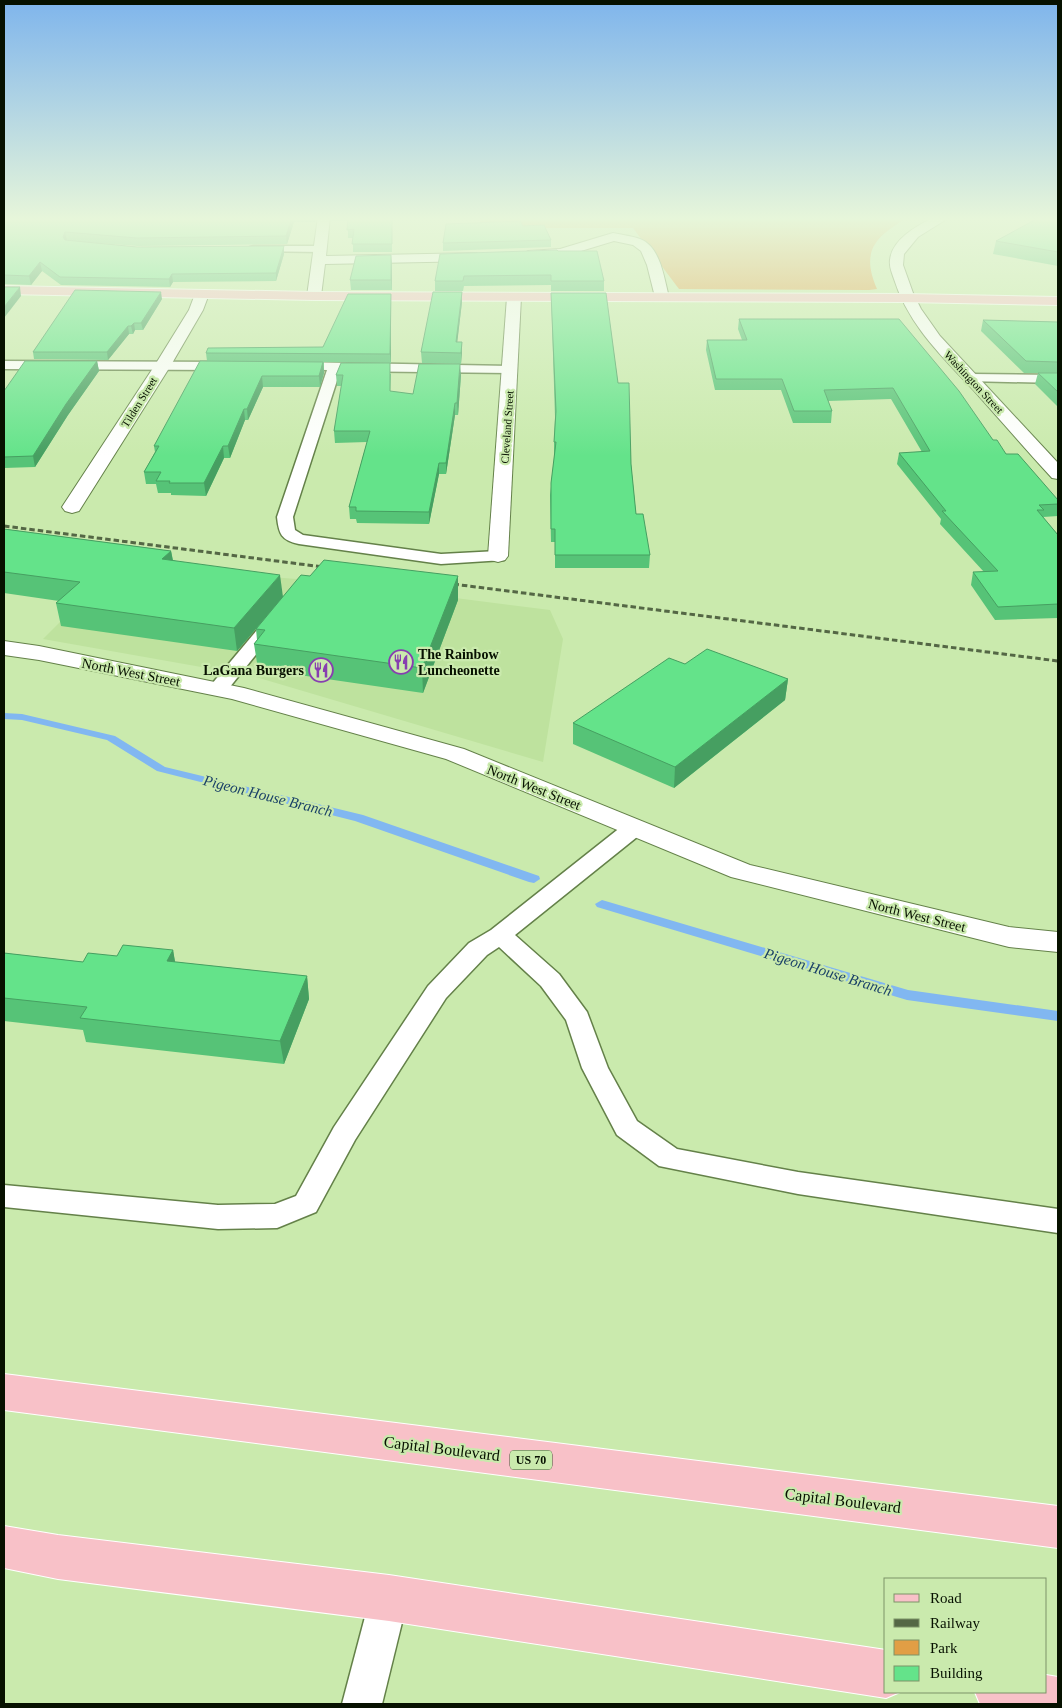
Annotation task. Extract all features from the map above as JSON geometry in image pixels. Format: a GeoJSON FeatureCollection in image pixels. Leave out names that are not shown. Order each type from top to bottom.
{"type":"FeatureCollection","features":[{"type":"Feature","properties":{"kind":"main road"},"geometry":{"type":"LineString","coordinates":[[308,311],[314,297]]}},
{"type":"Feature","properties":{"kind":"main road"},"geometry":{"type":"LineString","coordinates":[[327,297],[517,307],[662,297],[1058,301]]}},
{"type":"Feature","properties":{"kind":"main road"},"geometry":{"type":"LineString","coordinates":[[495,312],[517,307]]}},
{"type":"Feature","properties":{"kind":"main road"},"geometry":{"type":"LineString","coordinates":[[177,310],[215,310]]}},
{"type":"Feature","properties":{"kind":"main road"},"geometry":{"type":"LineString","coordinates":[[896,313],[934,314]]}},
{"type":"Feature","properties":{"kind":"main road","name":"Capital Boulevard"},"geometry":{"type":"LineString","coordinates":[[4,1392],[1058,1528]]}},
{"type":"Feature","properties":{"kind":"main road"},"geometry":{"type":"LineString","coordinates":[[4,1547],[58,1557],[389,1598],[884,1674]]}},
{"type":"Feature","properties":{"kind":"main road"},"geometry":{"type":"LineString","coordinates":[[1006,1693],[1058,1701]]}},
{"type":"Feature","properties":{"kind":"street","name":"Tilden Street"},"geometry":{"type":"LineString","coordinates":[[72,507],[163,365],[196,310],[201,297]]}},
{"type":"Feature","properties":{"kind":"street","name":"Washington Street"},"geometry":{"type":"LineString","coordinates":[[907,298],[915,313],[940,346],[1051,457],[1058,474]]}},
{"type":"Feature","properties":{"kind":"street","name":"Cleveland Street"},"geometry":{"type":"LineString","coordinates":[[498,556],[510,369],[517,307]]}},
{"type":"Feature","properties":{"kind":"street","name":"North West Street"},"geometry":{"type":"LineString","coordinates":[[4,648],[39,653],[218,689],[455,754],[741,872],[1009,937],[1058,942]]}},
{"type":"Feature","properties":{"kind":"lane"},"geometry":{"type":"LineString","coordinates":[[4,365],[237,366]]}},
{"type":"Feature","properties":{"kind":"lane"},"geometry":{"type":"LineString","coordinates":[[286,366],[510,369]]}},
{"type":"Feature","properties":{"kind":"lane"},"geometry":{"type":"LineString","coordinates":[[335,367],[284,517],[287,532],[299,539],[441,559],[498,556]]}},
{"type":"Feature","properties":{"kind":"lane"},"geometry":{"type":"LineString","coordinates":[[971,378],[1058,379]]}},
{"type":"Feature","properties":{"kind":"lane"},"geometry":{"type":"LineString","coordinates":[[218,689],[284,610]]}},
{"type":"Feature","properties":{"kind":"lane"},"geometry":{"type":"LineString","coordinates":[[4,1196],[218,1217],[277,1216],[306,1204],[344,1134],[437,992],[478,950],[500,936],[634,828]]}},
{"type":"Feature","properties":{"kind":"lane"},"geometry":{"type":"LineString","coordinates":[[500,936],[550,980],[578,1018],[595,1068],[627,1128],[669,1158],[798,1183],[1058,1221]]}},
{"type":"Feature","properties":{"kind":"lane"},"geometry":{"type":"LineString","coordinates":[[362,1704],[389,1598]]}},
{"type":"Feature","properties":{"kind":"shaded area"},"geometry":{"type":"Polygon","coordinates":[[[117,565],[323,581],[550,610],[563,639],[543,762],[252,676],[43,639],[117,565]]]}},
{"type":"Feature","properties":{"kind":"building"},"geometry":{"type":"Polygon","coordinates":[[[4,297],[12,297],[4,307],[4,297]]]}},
{"type":"Feature","properties":{"kind":"building"},"geometry":{"type":"Polygon","coordinates":[[[70,297],[158,297],[141,323],[134,323],[128,326],[107,352],[33,352],[70,297]]]}},
{"type":"Feature","properties":{"kind":"building"},"geometry":{"type":"Polygon","coordinates":[[[347,297],[391,297],[390,354],[206,353],[208,348],[323,347],[347,297]]]}},
{"type":"Feature","properties":{"kind":"building"},"geometry":{"type":"Polygon","coordinates":[[[432,297],[461,297],[456,342],[462,342],[461,353],[421,352],[432,297]]]}},
{"type":"Feature","properties":{"kind":"building"},"geometry":{"type":"Polygon","coordinates":[[[551,297],[606,297],[618,383],[629,383],[631,464],[636,514],[643,514],[650,555],[555,555],[555,529],[551,529],[551,483],[556,442],[554,442],[556,411],[551,297]]]}},
{"type":"Feature","properties":{"kind":"building"},"geometry":{"type":"Polygon","coordinates":[[[739,319],[899,319],[959,391],[993,440],[997,440],[1006,454],[1018,454],[1058,500],[1058,504],[1039,505],[1044,510],[1037,510],[1058,535],[1058,604],[998,607],[973,572],[998,571],[942,511],[946,511],[899,453],[930,451],[893,388],[824,390],[832,411],[794,411],[782,379],[716,379],[707,340],[747,340],[739,319]]]}},
{"type":"Feature","properties":{"kind":"building"},"geometry":{"type":"Polygon","coordinates":[[[983,320],[1058,322],[1058,362],[1026,361],[983,320]]]}},
{"type":"Feature","properties":{"kind":"building"},"geometry":{"type":"Polygon","coordinates":[[[25,361],[97,361],[66,404],[33,456],[4,457],[4,391],[25,361]]]}},
{"type":"Feature","properties":{"kind":"building"},"geometry":{"type":"Polygon","coordinates":[[[200,361],[323,362],[319,376],[262,376],[247,409],[244,409],[228,446],[223,446],[204,483],[156,481],[161,472],[144,472],[159,446],[154,446],[200,361]]]}},
{"type":"Feature","properties":{"kind":"building"},"geometry":{"type":"Polygon","coordinates":[[[341,363],[390,363],[390,391],[413,394],[419,364],[460,364],[457,403],[455,403],[446,463],[439,463],[429,512],[356,511],[356,507],[349,507],[370,431],[334,431],[343,375],[336,375],[341,363]]]}},
{"type":"Feature","properties":{"kind":"building"},"geometry":{"type":"Polygon","coordinates":[[[1038,373],[1058,373],[1058,392],[1038,373]]]}},
{"type":"Feature","properties":{"kind":"building"},"geometry":{"type":"Polygon","coordinates":[[[4,529],[171,551],[162,559],[280,575],[234,628],[56,603],[80,582],[4,572],[4,529]]]}},
{"type":"Feature","properties":{"kind":"building"},"geometry":{"type":"Polygon","coordinates":[[[324,560],[458,576],[422,668],[254,644],[265,630],[256,629],[301,575],[310,576],[324,560]]]}},
{"type":"Feature","properties":{"kind":"building"},"geometry":{"type":"Polygon","coordinates":[[[707,649],[788,679],[675,767],[573,723],[669,658],[685,664],[707,649]]]}},
{"type":"Feature","properties":{"kind":"building"},"geometry":{"type":"Polygon","coordinates":[[[123,945],[173,950],[167,961],[307,976],[280,1041],[80,1018],[87,1007],[4,998],[4,953],[83,962],[88,953],[117,956],[123,945]]]}},
{"type":"Feature","properties":{"kind":"waterway","name":"Pigeon House Branch"},"geometry":{"type":"LineString","coordinates":[[4,716],[22,717],[111,738],[161,769],[359,818],[534,879]]}},
{"type":"Feature","properties":{"kind":"waterway","name":"Pigeon House Branch"},"geometry":{"type":"LineString","coordinates":[[602,904],[907,995],[1058,1016]]}},
{"type":"Feature","properties":{"kind":"railway"},"geometry":{"type":"LineString","coordinates":[[4,526],[331,568]]}},
{"type":"Feature","properties":{"kind":"railway"},"geometry":{"type":"LineString","coordinates":[[445,583],[1058,661]]}},
{"type":"Feature","properties":{"kind":"place","name":"The Rainbow Luncheonette"},"geometry":{"type":"Point","coordinates":[401,662]}},
{"type":"Feature","properties":{"kind":"place","name":"LaGana Burgers"},"geometry":{"type":"Point","coordinates":[321,670]}}]}
